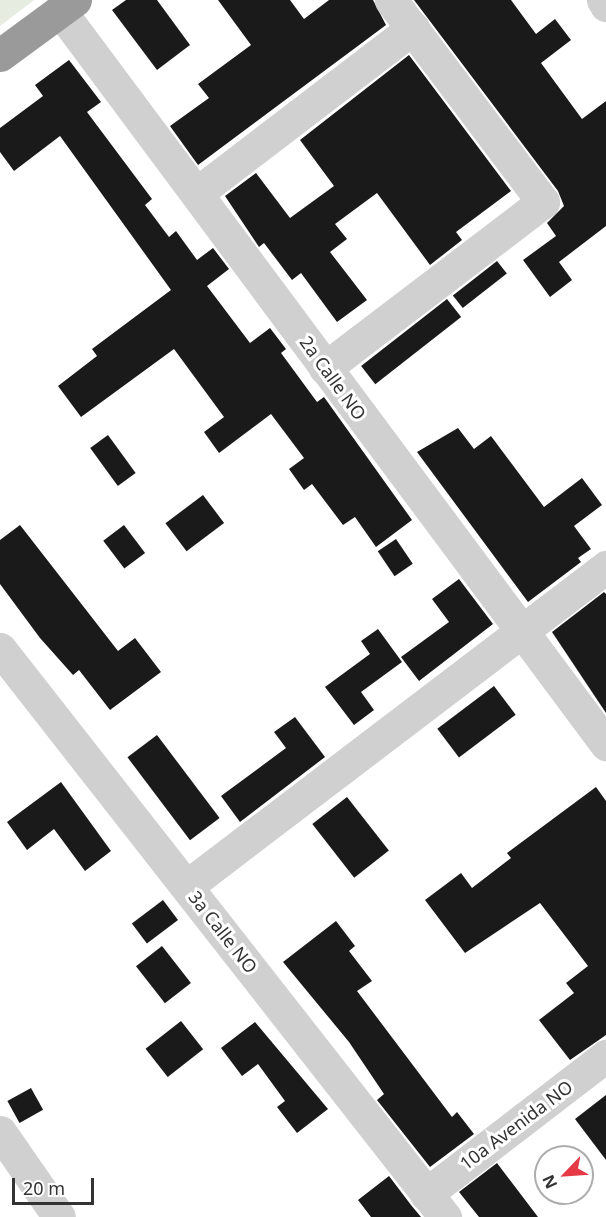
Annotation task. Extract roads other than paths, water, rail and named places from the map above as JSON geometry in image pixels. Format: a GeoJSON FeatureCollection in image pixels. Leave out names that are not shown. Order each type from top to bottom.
{"type":"FeatureCollection","features":[{"type":"Feature","properties":{"kind":"highway"},"geometry":{"type":"LineString","coordinates":[[0,55],[68,6]]}},
{"type":"Feature","properties":{"kind":"street"},"geometry":{"type":"LineString","coordinates":[[326,368],[543,202],[391,0]]}},
{"type":"Feature","properties":{"kind":"street"},"geometry":{"type":"LineString","coordinates":[[603,0],[606,5]]}},
{"type":"Feature","properties":{"kind":"street","name":"2a Calle NO"},"geometry":{"type":"LineString","coordinates":[[68,6],[197,193],[520,632],[606,744]]}},
{"type":"Feature","properties":{"kind":"street"},"geometry":{"type":"LineString","coordinates":[[197,193],[413,28]]}},
{"type":"Feature","properties":{"kind":"street"},"geometry":{"type":"LineString","coordinates":[[187,886],[606,567]]}},
{"type":"Feature","properties":{"kind":"street","name":"3a Calle NO"},"geometry":{"type":"LineString","coordinates":[[0,649],[435,1205]]}},
{"type":"Feature","properties":{"kind":"street","name":"10a Avenida NO"},"geometry":{"type":"LineString","coordinates":[[435,1205],[606,1056]]}},
{"type":"Feature","properties":{"kind":"street"},"geometry":{"type":"LineString","coordinates":[[0,1132],[60,1217]]}}]}
